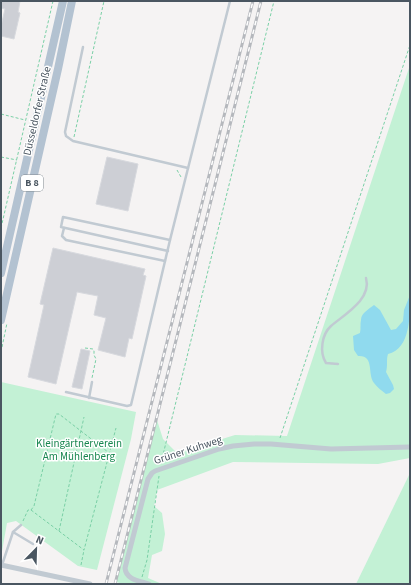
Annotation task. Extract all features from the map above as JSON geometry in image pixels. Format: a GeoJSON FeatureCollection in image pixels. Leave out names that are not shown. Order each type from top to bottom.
{"type":"FeatureCollection","features":[{"type":"Feature","properties":{"kind":"main road","name":"Düsseldorfer Straße"},"geometry":{"type":"LineString","coordinates":[[1,273],[63,1]]}},
{"type":"Feature","properties":{"kind":"main road","name":"Düsseldorfer Straße"},"geometry":{"type":"LineString","coordinates":[[1,320],[72,1]]}},
{"type":"Feature","properties":{"kind":"street","name":"Grüner Kuhweg"},"geometry":{"type":"LineString","coordinates":[[149,584],[127,576],[125,568],[148,479],[152,473],[227,447],[254,444],[331,449],[410,447]]}},
{"type":"Feature","properties":{"kind":"street"},"geometry":{"type":"LineString","coordinates":[[1,565],[90,584]]}},
{"type":"Feature","properties":{"kind":"lane"},"geometry":{"type":"LineString","coordinates":[[66,392],[127,406],[131,405],[170,240],[230,1]]}},
{"type":"Feature","properties":{"kind":"lane"},"geometry":{"type":"LineString","coordinates":[[83,47],[65,132],[66,136],[73,141],[188,168]]}},
{"type":"Feature","properties":{"kind":"lane"},"geometry":{"type":"LineString","coordinates":[[168,251],[61,227],[63,217],[170,240]]}},
{"type":"Feature","properties":{"kind":"lane"},"geometry":{"type":"LineString","coordinates":[[64,228],[62,236],[66,240],[165,261]]}},
{"type":"Feature","properties":{"kind":"lane"},"geometry":{"type":"LineString","coordinates":[[338,364],[326,363],[322,357],[321,350],[323,340],[329,329],[364,296],[368,286],[366,278]]}},
{"type":"Feature","properties":{"kind":"lane"},"geometry":{"type":"LineString","coordinates":[[88,398],[92,382]]}},
{"type":"Feature","properties":{"kind":"lane"},"geometry":{"type":"LineString","coordinates":[[1,565],[13,532],[21,525]]}},
{"type":"Feature","properties":{"kind":"lane"},"geometry":{"type":"LineString","coordinates":[[13,532],[32,544]]}},
{"type":"Feature","properties":{"kind":"path"},"geometry":{"type":"LineString","coordinates":[[1,228],[53,1]]}},
{"type":"Feature","properties":{"kind":"path"},"geometry":{"type":"LineString","coordinates":[[73,141],[104,1]]}},
{"type":"Feature","properties":{"kind":"path"},"geometry":{"type":"LineString","coordinates":[[140,581],[147,560],[160,469],[274,1]]}},
{"type":"Feature","properties":{"kind":"path"},"geometry":{"type":"LineString","coordinates":[[278,445],[410,45]]}},
{"type":"Feature","properties":{"kind":"path"},"geometry":{"type":"LineString","coordinates":[[1,114],[25,120]]}},
{"type":"Feature","properties":{"kind":"path"},"geometry":{"type":"LineString","coordinates":[[1,157],[17,160]]}},
{"type":"Feature","properties":{"kind":"path"},"geometry":{"type":"LineString","coordinates":[[175,169],[181,175],[182,182]]}},
{"type":"Feature","properties":{"kind":"path"},"geometry":{"type":"LineString","coordinates":[[85,348],[93,349],[96,358],[91,380],[92,382]]}},
{"type":"Feature","properties":{"kind":"path"},"geometry":{"type":"LineString","coordinates":[[21,525],[28,510],[31,510],[34,506],[56,414],[59,414],[109,452]]}},
{"type":"Feature","properties":{"kind":"path"},"geometry":{"type":"LineString","coordinates":[[59,531],[84,417]]}},
{"type":"Feature","properties":{"kind":"path"},"geometry":{"type":"LineString","coordinates":[[81,565],[116,428]]}},
{"type":"Feature","properties":{"kind":"path"},"geometry":{"type":"LineString","coordinates":[[31,510],[84,550]]}},
{"type":"Feature","properties":{"kind":"green space"},"geometry":{"type":"Polygon","coordinates":[[[410,65],[410,458],[378,464],[233,462],[157,490],[154,506],[162,513],[165,534],[162,551],[152,555],[148,578],[162,584],[124,584],[116,582],[157,420],[163,439],[177,453],[235,435],[287,436],[410,65]]]}},
{"type":"Feature","properties":{"kind":"green space","name":"Kleingärtnerverein Am Mühlenberg"},"geometry":{"type":"Polygon","coordinates":[[[1,382],[136,412],[131,439],[97,570],[78,566],[16,521],[7,523],[1,557],[1,382]]]}},
{"type":"Feature","properties":{"kind":"green space"},"geometry":{"type":"Polygon","coordinates":[[[410,473],[410,584],[356,584],[410,473]]]}},
{"type":"Feature","properties":{"kind":"water"},"geometry":{"type":"Polygon","coordinates":[[[410,295],[408,330],[405,338],[396,351],[388,354],[387,356],[386,372],[394,389],[390,393],[386,394],[374,383],[367,359],[358,356],[354,350],[353,336],[360,333],[362,315],[374,305],[380,310],[391,330],[396,329],[403,321],[404,310],[410,295]]]}},
{"type":"Feature","properties":{"kind":"building"},"geometry":{"type":"Polygon","coordinates":[[[1,1],[20,1],[18,12],[20,13],[14,39],[1,36],[1,26],[5,9],[1,8],[1,1]]]}},
{"type":"Feature","properties":{"kind":"building"},"geometry":{"type":"Polygon","coordinates":[[[107,157],[138,164],[128,211],[96,204],[107,157]]]}},
{"type":"Feature","properties":{"kind":"building"},"geometry":{"type":"Polygon","coordinates":[[[53,248],[145,269],[143,275],[146,276],[132,339],[129,338],[125,357],[98,350],[106,318],[94,315],[98,296],[77,292],[56,384],[28,377],[44,305],[40,304],[53,248]]]}},
{"type":"Feature","properties":{"kind":"building"},"geometry":{"type":"Polygon","coordinates":[[[81,349],[90,351],[82,389],[72,387],[81,349]]]}},
{"type":"Feature","properties":{"kind":"railway"},"geometry":{"type":"LineString","coordinates":[[106,584],[253,1]]}},
{"type":"Feature","properties":{"kind":"railway"},"geometry":{"type":"LineString","coordinates":[[115,584],[261,1]]}}]}
